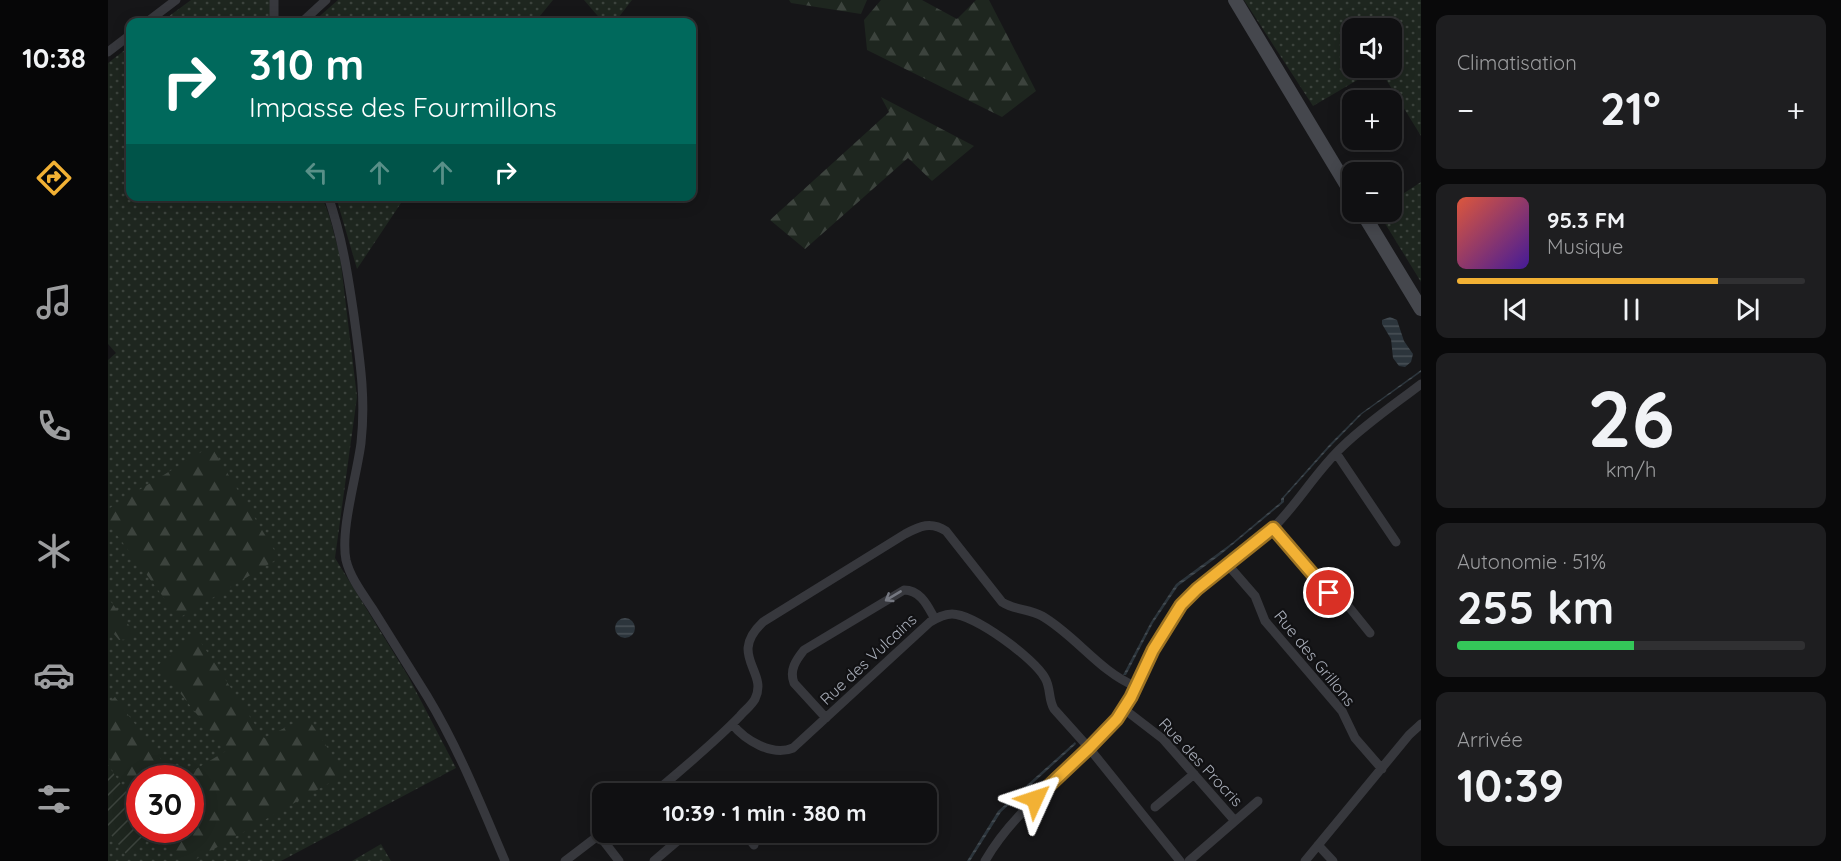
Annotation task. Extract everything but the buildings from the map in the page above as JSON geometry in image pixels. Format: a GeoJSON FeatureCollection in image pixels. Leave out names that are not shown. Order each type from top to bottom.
{"type":"FeatureCollection","features":[{"type":"Feature","properties":{"kind":"main road"},"geometry":{"type":"LineString","coordinates":[[1235,0],[1342,178]]}},
{"type":"Feature","properties":{"kind":"main road"},"geometry":{"type":"LineString","coordinates":[[1368,222],[1421,309]]}},
{"type":"Feature","properties":{"kind":"street"},"geometry":{"type":"LineString","coordinates":[[152,18],[177,0]]}},
{"type":"Feature","properties":{"kind":"street"},"geometry":{"type":"LineString","coordinates":[[274,0],[274,18]]}},
{"type":"Feature","properties":{"kind":"street"},"geometry":{"type":"LineString","coordinates":[[306,18],[326,0]]}},
{"type":"Feature","properties":{"kind":"street"},"geometry":{"type":"LineString","coordinates":[[108,52],[126,38]]}},
{"type":"Feature","properties":{"kind":"street"},"geometry":{"type":"LineString","coordinates":[[330,201],[345,256],[363,382],[364,407],[361,444],[346,533],[346,559],[355,581],[427,696],[454,744],[505,861]]}},
{"type":"Feature","properties":{"kind":"street"},"geometry":{"type":"LineString","coordinates":[[985,861],[995,844],[1019,814],[1107,730],[1124,709],[1153,650],[1181,605],[1197,589],[1273,528],[1336,453],[1365,427],[1421,384]]}},
{"type":"Feature","properties":{"kind":"street"},"geometry":{"type":"LineString","coordinates":[[1336,453],[1395,542]]}},
{"type":"Feature","properties":{"kind":"street"},"geometry":{"type":"LineString","coordinates":[[667,782],[732,724],[755,700],[758,687],[747,644],[754,630],[762,622],[905,534],[924,525],[939,526],[946,531],[1002,602],[1042,616],[1072,637],[1115,676],[1135,686]]}},
{"type":"Feature","properties":{"kind":"street"},"geometry":{"type":"LineString","coordinates":[[1273,528],[1329,593],[1349,607],[1370,633]]}},
{"type":"Feature","properties":{"kind":"street","name":"Rue des Grillons"},"geometry":{"type":"LineString","coordinates":[[1228,565],[1255,597],[1265,621],[1342,711],[1355,738],[1382,769]]}},
{"type":"Feature","properties":{"kind":"street"},"geometry":{"type":"LineString","coordinates":[[826,718],[794,683],[792,677],[792,670],[804,650],[904,590],[909,590],[924,600],[935,619]]}},
{"type":"Feature","properties":{"kind":"street","name":"Rue des Vulcains"},"geometry":{"type":"LineString","coordinates":[[732,724],[747,739],[776,751],[785,752],[793,748],[935,619],[950,614],[969,618],[1011,644],[1043,674],[1054,709],[1089,748],[1180,861]]}},
{"type":"Feature","properties":{"kind":"street","name":"Rue des Procris"},"geometry":{"type":"LineString","coordinates":[[1124,709],[1163,739],[1235,821],[1189,861]]}},
{"type":"Feature","properties":{"kind":"street"},"geometry":{"type":"LineString","coordinates":[[1305,861],[1409,735],[1421,724]]}},
{"type":"Feature","properties":{"kind":"street"},"geometry":{"type":"LineString","coordinates":[[1155,807],[1194,774]]}},
{"type":"Feature","properties":{"kind":"street"},"geometry":{"type":"LineString","coordinates":[[1235,821],[1258,801]]}},
{"type":"Feature","properties":{"kind":"street"},"geometry":{"type":"LineString","coordinates":[[565,861],[592,841]]}},
{"type":"Feature","properties":{"kind":"street"},"geometry":{"type":"LineString","coordinates":[[607,843],[619,861]]}},
{"type":"Feature","properties":{"kind":"street"},"geometry":{"type":"LineString","coordinates":[[654,861],[675,843]]}},
{"type":"Feature","properties":{"kind":"street"},"geometry":{"type":"LineString","coordinates":[[1318,845],[1333,861]]}},
{"type":"Feature","properties":{"kind":"green space"},"geometry":{"type":"Polygon","coordinates":[[[191,0],[273,0],[276,18],[166,18],[191,0]]]}},
{"type":"Feature","properties":{"kind":"green space"},"geometry":{"type":"Polygon","coordinates":[[[338,0],[553,0],[538,18],[318,18],[338,0]]]}},
{"type":"Feature","properties":{"kind":"green space"},"geometry":{"type":"Polygon","coordinates":[[[584,0],[632,0],[618,18],[600,18],[584,0]]]}},
{"type":"Feature","properties":{"kind":"green space"},"geometry":{"type":"Polygon","coordinates":[[[789,0],[867,0],[861,14],[791,3],[789,0]]]}},
{"type":"Feature","properties":{"kind":"green space"},"geometry":{"type":"Polygon","coordinates":[[[881,0],[922,0],[957,19],[976,0],[989,0],[1036,91],[1002,117],[867,50],[864,20],[881,0]]]}},
{"type":"Feature","properties":{"kind":"green space"},"geometry":{"type":"Polygon","coordinates":[[[1244,0],[1421,0],[1421,136],[1402,105],[1402,90],[1393,90],[1385,78],[1402,78],[1402,18],[1342,18],[1342,78],[1361,78],[1313,106],[1244,0]]]}},
{"type":"Feature","properties":{"kind":"green space"},"geometry":{"type":"Polygon","coordinates":[[[126,49],[126,201],[324,201],[340,256],[357,397],[335,558],[408,676],[456,768],[281,861],[108,861],[108,360],[116,353],[108,344],[108,63],[126,49]]]}},
{"type":"Feature","properties":{"kind":"green space"},"geometry":{"type":"Polygon","coordinates":[[[881,97],[974,146],[932,181],[908,158],[805,249],[770,220],[889,112],[881,97]]]}},
{"type":"Feature","properties":{"kind":"green space"},"geometry":{"type":"Polygon","coordinates":[[[1421,182],[1421,282],[1384,222],[1402,222],[1402,194],[1421,182]]]}},
{"type":"Feature","properties":{"kind":"green space"},"geometry":{"type":"Polygon","coordinates":[[[337,201],[402,201],[357,269],[337,201]]]}},
{"type":"Feature","properties":{"kind":"green space"},"geometry":{"type":"Polygon","coordinates":[[[211,446],[279,558],[179,618],[108,523],[108,509],[211,446]]]}},
{"type":"Feature","properties":{"kind":"green space"},"geometry":{"type":"Polygon","coordinates":[[[108,598],[135,633],[131,639],[119,640],[108,627],[108,598]]]}},
{"type":"Feature","properties":{"kind":"green space"},"geometry":{"type":"Polygon","coordinates":[[[196,635],[264,738],[307,717],[345,774],[193,861],[183,861],[170,843],[204,843],[203,765],[226,751],[158,665],[196,635]]]}},
{"type":"Feature","properties":{"kind":"green space"},"geometry":{"type":"Polygon","coordinates":[[[115,697],[165,765],[126,765],[126,782],[108,756],[108,703],[115,697]]]}},
{"type":"Feature","properties":{"kind":"green space"},"geometry":{"type":"Polygon","coordinates":[[[108,765],[126,792],[126,843],[139,843],[126,854],[108,831],[108,765]]]}},
{"type":"Feature","properties":{"kind":"green space"},"geometry":{"type":"Polygon","coordinates":[[[381,844],[391,861],[352,861],[381,844]]]}},
{"type":"Feature","properties":{"kind":"shaded area"},"geometry":{"type":"Polygon","coordinates":[[[1390,317],[1397,320],[1404,341],[1413,354],[1411,362],[1405,367],[1399,366],[1393,358],[1391,339],[1382,324],[1382,320],[1390,317]]]}},
{"type":"Feature","properties":{"kind":"shaded area"},"geometry":{"type":"Polygon","coordinates":[[[1421,370],[1362,414],[1284,498],[1284,502],[1178,586],[1153,623],[1126,675],[1123,675],[1151,622],[1176,584],[1232,543],[1281,502],[1281,499],[1330,444],[1360,414],[1421,370]]]}},
{"type":"Feature","properties":{"kind":"shaded area"},"geometry":{"type":"Polygon","coordinates":[[[625,618],[632,621],[635,628],[632,635],[625,638],[618,635],[615,628],[618,621],[625,618]]]}},
{"type":"Feature","properties":{"kind":"shaded area"},"geometry":{"type":"Polygon","coordinates":[[[1075,742],[1076,744],[1001,812],[970,861],[967,861],[998,811],[1075,742]]]}},
{"type":"Feature","properties":{"kind":"route"},"geometry":{"type":"LineString","coordinates":[[1035,799],[1117,719],[1131,697],[1143,667],[1181,605],[1197,589],[1273,528],[1329,593]]}}]}
